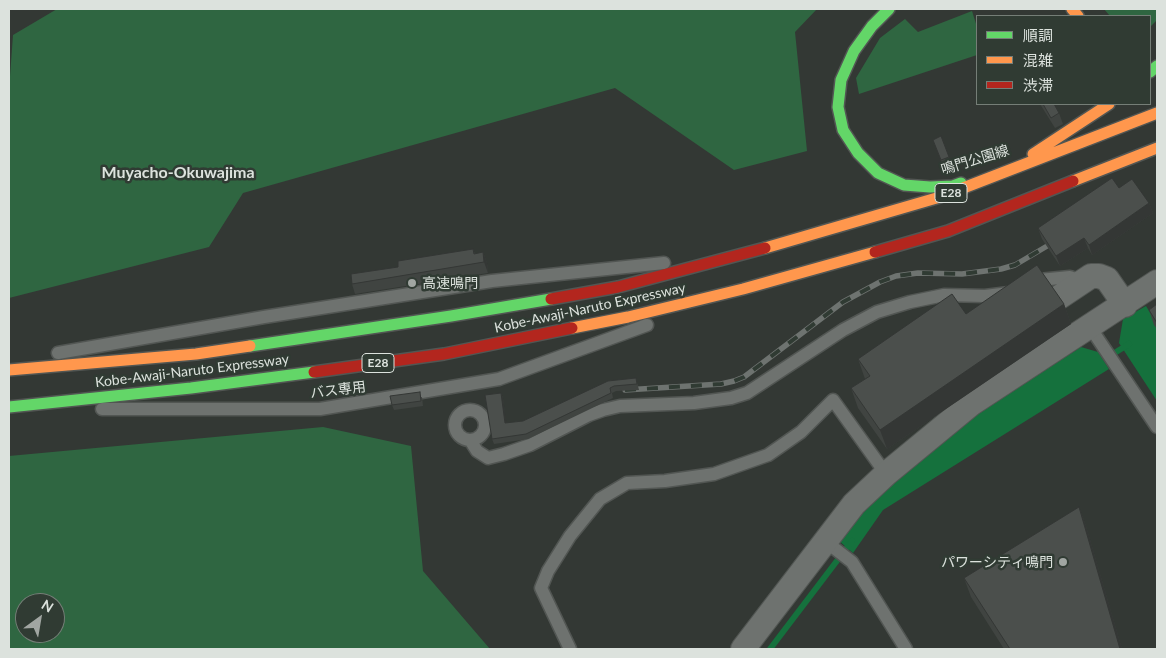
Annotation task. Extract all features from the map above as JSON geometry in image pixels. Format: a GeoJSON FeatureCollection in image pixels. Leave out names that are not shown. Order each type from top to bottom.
{"type":"FeatureCollection","features":[{"type":"Feature","properties":{"kind":"main road","name":"鳴門公園線"},"geometry":{"type":"LineString","coordinates":[[889,9],[872,26],[854,51],[841,80],[838,108],[843,130],[858,153],[878,173],[904,185],[953,186],[1013,166],[1107,105]]}},
{"type":"Feature","properties":{"kind":"main road","name":"Kobe-Awaji-Naruto Expressway"},"geometry":{"type":"LineString","coordinates":[[9,370],[196,354],[452,316],[618,287],[739,255],[940,197],[1157,113]]}},
{"type":"Feature","properties":{"kind":"main road","name":"Kobe-Awaji-Naruto Expressway"},"geometry":{"type":"LineString","coordinates":[[9,408],[191,388],[444,354],[628,317],[743,289],[948,230],[1157,148]]}},
{"type":"Feature","properties":{"kind":"street"},"geometry":{"type":"LineString","coordinates":[[1055,300],[1091,276],[1099,276],[1107,279],[1125,304]]}},
{"type":"Feature","properties":{"kind":"street"},"geometry":{"type":"LineString","coordinates":[[743,649],[854,504],[886,474],[971,404],[1157,282]]}},
{"type":"Feature","properties":{"kind":"lane"},"geometry":{"type":"LineString","coordinates":[[9,362],[264,317],[492,281],[739,255]]}},
{"type":"Feature","properties":{"kind":"lane"},"geometry":{"type":"LineString","coordinates":[[470,440],[477,451],[488,458],[530,446],[589,415],[603,410],[620,406],[694,403],[731,398],[747,393],[843,330],[877,312],[910,302],[944,295],[1002,295],[1022,289],[1039,280],[1070,277],[1082,282]]}},
{"type":"Feature","properties":{"kind":"lane","name":"バス専用"},"geometry":{"type":"LineString","coordinates":[[9,408],[320,409],[499,379],[743,289]]}},
{"type":"Feature","properties":{"kind":"lane"},"geometry":{"type":"LineString","coordinates":[[1090,327],[1157,427]]}},
{"type":"Feature","properties":{"kind":"lane"},"geometry":{"type":"LineString","coordinates":[[570,649],[541,588],[548,571],[570,536],[600,499],[627,483],[664,481],[714,474],[768,455],[802,432],[833,400],[886,474]]}},
{"type":"Feature","properties":{"kind":"lane"},"geometry":{"type":"LineString","coordinates":[[825,541],[852,562],[906,649]]}},
{"type":"Feature","properties":{"kind":"shaded area"},"geometry":{"type":"Polygon","coordinates":[[[57,9],[817,9],[795,32],[807,151],[734,170],[615,88],[243,193],[209,247],[9,298],[9,90],[13,35],[57,9]]]}},
{"type":"Feature","properties":{"kind":"shaded area"},"geometry":{"type":"Polygon","coordinates":[[[1104,9],[1157,9],[1157,20],[1151,26],[1151,15],[1109,15],[1104,9]]]}},
{"type":"Feature","properties":{"kind":"shaded area"},"geometry":{"type":"Polygon","coordinates":[[[972,11],[976,24],[976,55],[859,94],[856,78],[880,38],[905,19],[918,32],[972,11]]]}},
{"type":"Feature","properties":{"kind":"shaded area"},"geometry":{"type":"Polygon","coordinates":[[[1146,306],[1157,324],[1157,401],[1119,343],[1123,319],[1146,306]]]}},
{"type":"Feature","properties":{"kind":"shaded area"},"geometry":{"type":"Polygon","coordinates":[[[1081,347],[1098,352],[1109,369],[883,510],[853,553],[838,540],[866,504],[947,436],[988,406],[1081,347]]]}},
{"type":"Feature","properties":{"kind":"shaded area"},"geometry":{"type":"Polygon","coordinates":[[[323,427],[411,446],[423,571],[490,649],[9,649],[9,456],[323,427]]]}},
{"type":"Feature","properties":{"kind":"building"},"geometry":{"type":"Polygon","coordinates":[[[1044,105],[1055,105],[1059,113],[1051,118],[1044,105]]]}},
{"type":"Feature","properties":{"kind":"building"},"geometry":{"type":"Polygon","coordinates":[[[941,136],[949,157],[941,160],[933,140],[941,136]]]}},
{"type":"Feature","properties":{"kind":"building"},"geometry":{"type":"Polygon","coordinates":[[[1112,178],[1119,188],[1132,179],[1149,203],[1089,245],[1084,238],[1056,256],[1038,228],[1112,178]]]}},
{"type":"Feature","properties":{"kind":"building"},"geometry":{"type":"Polygon","coordinates":[[[473,249],[474,254],[483,252],[484,262],[352,284],[351,274],[398,267],[398,261],[473,249]]]}},
{"type":"Feature","properties":{"kind":"building"},"geometry":{"type":"Polygon","coordinates":[[[1037,265],[1064,304],[880,430],[851,388],[870,376],[858,359],[952,294],[966,314],[1037,265]]]}},
{"type":"Feature","properties":{"kind":"building"},"geometry":{"type":"Polygon","coordinates":[[[1157,304],[1157,323],[1149,310],[1157,304]]]}},
{"type":"Feature","properties":{"kind":"building"},"geometry":{"type":"Polygon","coordinates":[[[636,378],[637,384],[614,386],[610,388],[611,393],[526,434],[492,439],[485,395],[501,393],[505,423],[523,421],[608,381],[636,378]]]}},
{"type":"Feature","properties":{"kind":"building"},"geometry":{"type":"Polygon","coordinates":[[[420,392],[421,401],[392,405],[390,396],[420,392]]]}},
{"type":"Feature","properties":{"kind":"building","name":"パワーシティ鳴門"},"geometry":{"type":"Polygon","coordinates":[[[1079,507],[1120,649],[1010,649],[964,578],[1079,507]]]}},
{"type":"Feature","properties":{"kind":"waterway"},"geometry":{"type":"LineString","coordinates":[[1108,357],[1129,344]]}},
{"type":"Feature","properties":{"kind":"waterway"},"geometry":{"type":"LineString","coordinates":[[770,649],[852,541]]}},
{"type":"Feature","properties":{"kind":"railway"},"geometry":{"type":"LineString","coordinates":[[625,390],[721,384],[734,381],[744,377],[843,302],[880,282],[896,276],[918,273],[962,274],[1001,269],[1015,265],[1059,239]]}},
{"type":"Feature","properties":{"kind":"traffic: fast"},"geometry":{"type":"LineString","coordinates":[[889,9],[872,26],[854,51],[841,80],[838,107],[843,130],[858,153],[878,173],[904,185],[930,187],[953,186],[961,183]]}},
{"type":"Feature","properties":{"kind":"traffic: fast"},"geometry":{"type":"LineString","coordinates":[[1151,71],[1157,66]]}},
{"type":"Feature","properties":{"kind":"traffic: fast"},"geometry":{"type":"LineString","coordinates":[[250,346],[551,299]]}},
{"type":"Feature","properties":{"kind":"traffic: fast"},"geometry":{"type":"LineString","coordinates":[[9,407],[191,388],[314,372]]}},
{"type":"Feature","properties":{"kind":"traffic: slow"},"geometry":{"type":"LineString","coordinates":[[1072,9],[1077,15]]}},
{"type":"Feature","properties":{"kind":"traffic: slow"},"geometry":{"type":"LineString","coordinates":[[1033,154],[1107,105]]}},
{"type":"Feature","properties":{"kind":"traffic: slow"},"geometry":{"type":"LineString","coordinates":[[765,248],[940,197],[1157,113]]}},
{"type":"Feature","properties":{"kind":"traffic: slow"},"geometry":{"type":"LineString","coordinates":[[1073,181],[1157,148]]}},
{"type":"Feature","properties":{"kind":"traffic: slow"},"geometry":{"type":"LineString","coordinates":[[572,328],[628,317],[743,289],[875,252]]}},
{"type":"Feature","properties":{"kind":"traffic: slow"},"geometry":{"type":"LineString","coordinates":[[9,370],[196,354],[250,346]]}},
{"type":"Feature","properties":{"kind":"traffic: jam"},"geometry":{"type":"LineString","coordinates":[[875,252],[948,231],[1073,181]]}},
{"type":"Feature","properties":{"kind":"traffic: jam"},"geometry":{"type":"LineString","coordinates":[[551,299],[618,287],[765,248]]}},
{"type":"Feature","properties":{"kind":"traffic: jam"},"geometry":{"type":"LineString","coordinates":[[314,372],[444,354],[572,328]]}},
{"type":"Feature","properties":{"kind":"place","name":"高速鳴門"},"geometry":{"type":"Point","coordinates":[412,283]}},
{"type":"Feature","properties":{"kind":"place","name":"パワーシティ鳴門"},"geometry":{"type":"Point","coordinates":[1063,562]}},
{"type":"Feature","properties":{"kind":"district","name":"Muyacho-Okuwajima"},"geometry":{"type":"Point","coordinates":[178,173]}}]}
